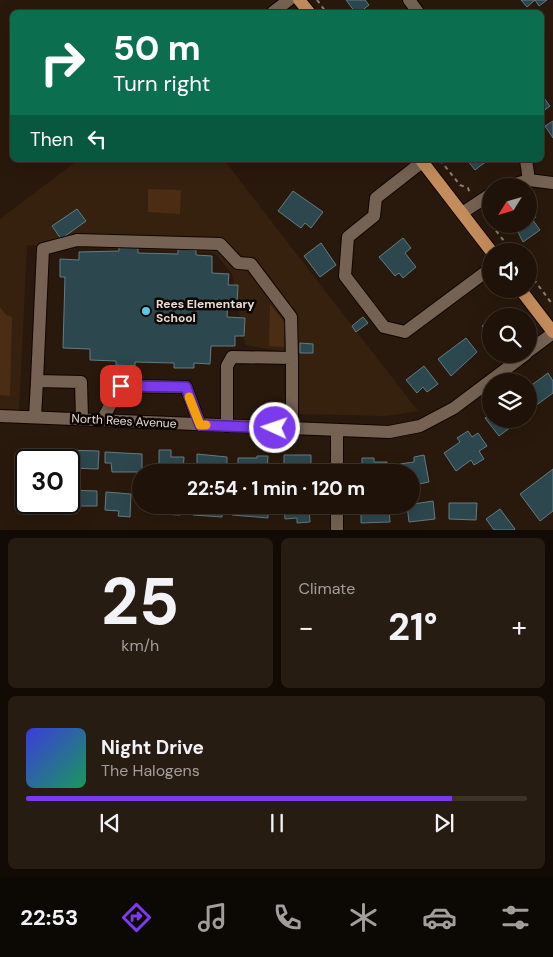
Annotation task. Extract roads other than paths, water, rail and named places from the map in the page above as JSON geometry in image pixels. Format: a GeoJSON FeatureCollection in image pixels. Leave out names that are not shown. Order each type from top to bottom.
{"type":"FeatureCollection","features":[{"type":"Feature","properties":{"kind":"main road"},"geometry":{"type":"LineString","coordinates":[[423,162],[485,243]]}},
{"type":"Feature","properties":{"kind":"main road"},"geometry":{"type":"LineString","coordinates":[[527,298],[553,333]]}},
{"type":"Feature","properties":{"kind":"street"},"geometry":{"type":"LineString","coordinates":[[276,10],[289,0]]}},
{"type":"Feature","properties":{"kind":"street"},"geometry":{"type":"LineString","coordinates":[[421,162],[376,198],[374,216],[348,237],[346,276],[384,327],[405,332],[482,275]]}},
{"type":"Feature","properties":{"kind":"street"},"geometry":{"type":"LineString","coordinates":[[526,162],[529,178]]}},
{"type":"Feature","properties":{"kind":"street"},"geometry":{"type":"LineString","coordinates":[[538,181],[553,183]]}},
{"type":"Feature","properties":{"kind":"street"},"geometry":{"type":"LineString","coordinates":[[462,213],[482,200]]}},
{"type":"Feature","properties":{"kind":"street"},"geometry":{"type":"LineString","coordinates":[[35,417],[43,249],[77,240],[220,244],[238,263],[252,264],[290,317],[292,429]]}},
{"type":"Feature","properties":{"kind":"street"},"geometry":{"type":"LineString","coordinates":[[537,346],[553,333]]}},
{"type":"Feature","properties":{"kind":"street"},"geometry":{"type":"LineString","coordinates":[[227,426],[227,366],[232,356],[292,358]]}},
{"type":"Feature","properties":{"kind":"street","name":"North Rees Avenue"},"geometry":{"type":"LineString","coordinates":[[0,416],[338,432],[389,432],[420,426],[454,408],[514,363]]}},
{"type":"Feature","properties":{"kind":"street"},"geometry":{"type":"LineString","coordinates":[[37,381],[81,382],[82,419]]}},
{"type":"Feature","properties":{"kind":"street"},"geometry":{"type":"LineString","coordinates":[[102,420],[121,386],[186,387],[200,425]]}},
{"type":"Feature","properties":{"kind":"street"},"geometry":{"type":"LineString","coordinates":[[337,464],[338,432]]}},
{"type":"Feature","properties":{"kind":"street"},"geometry":{"type":"LineString","coordinates":[[337,514],[337,530]]}},
{"type":"Feature","properties":{"kind":"place","name":"Rees Elementary School"},"geometry":{"type":"Point","coordinates":[146,311]}}]}
